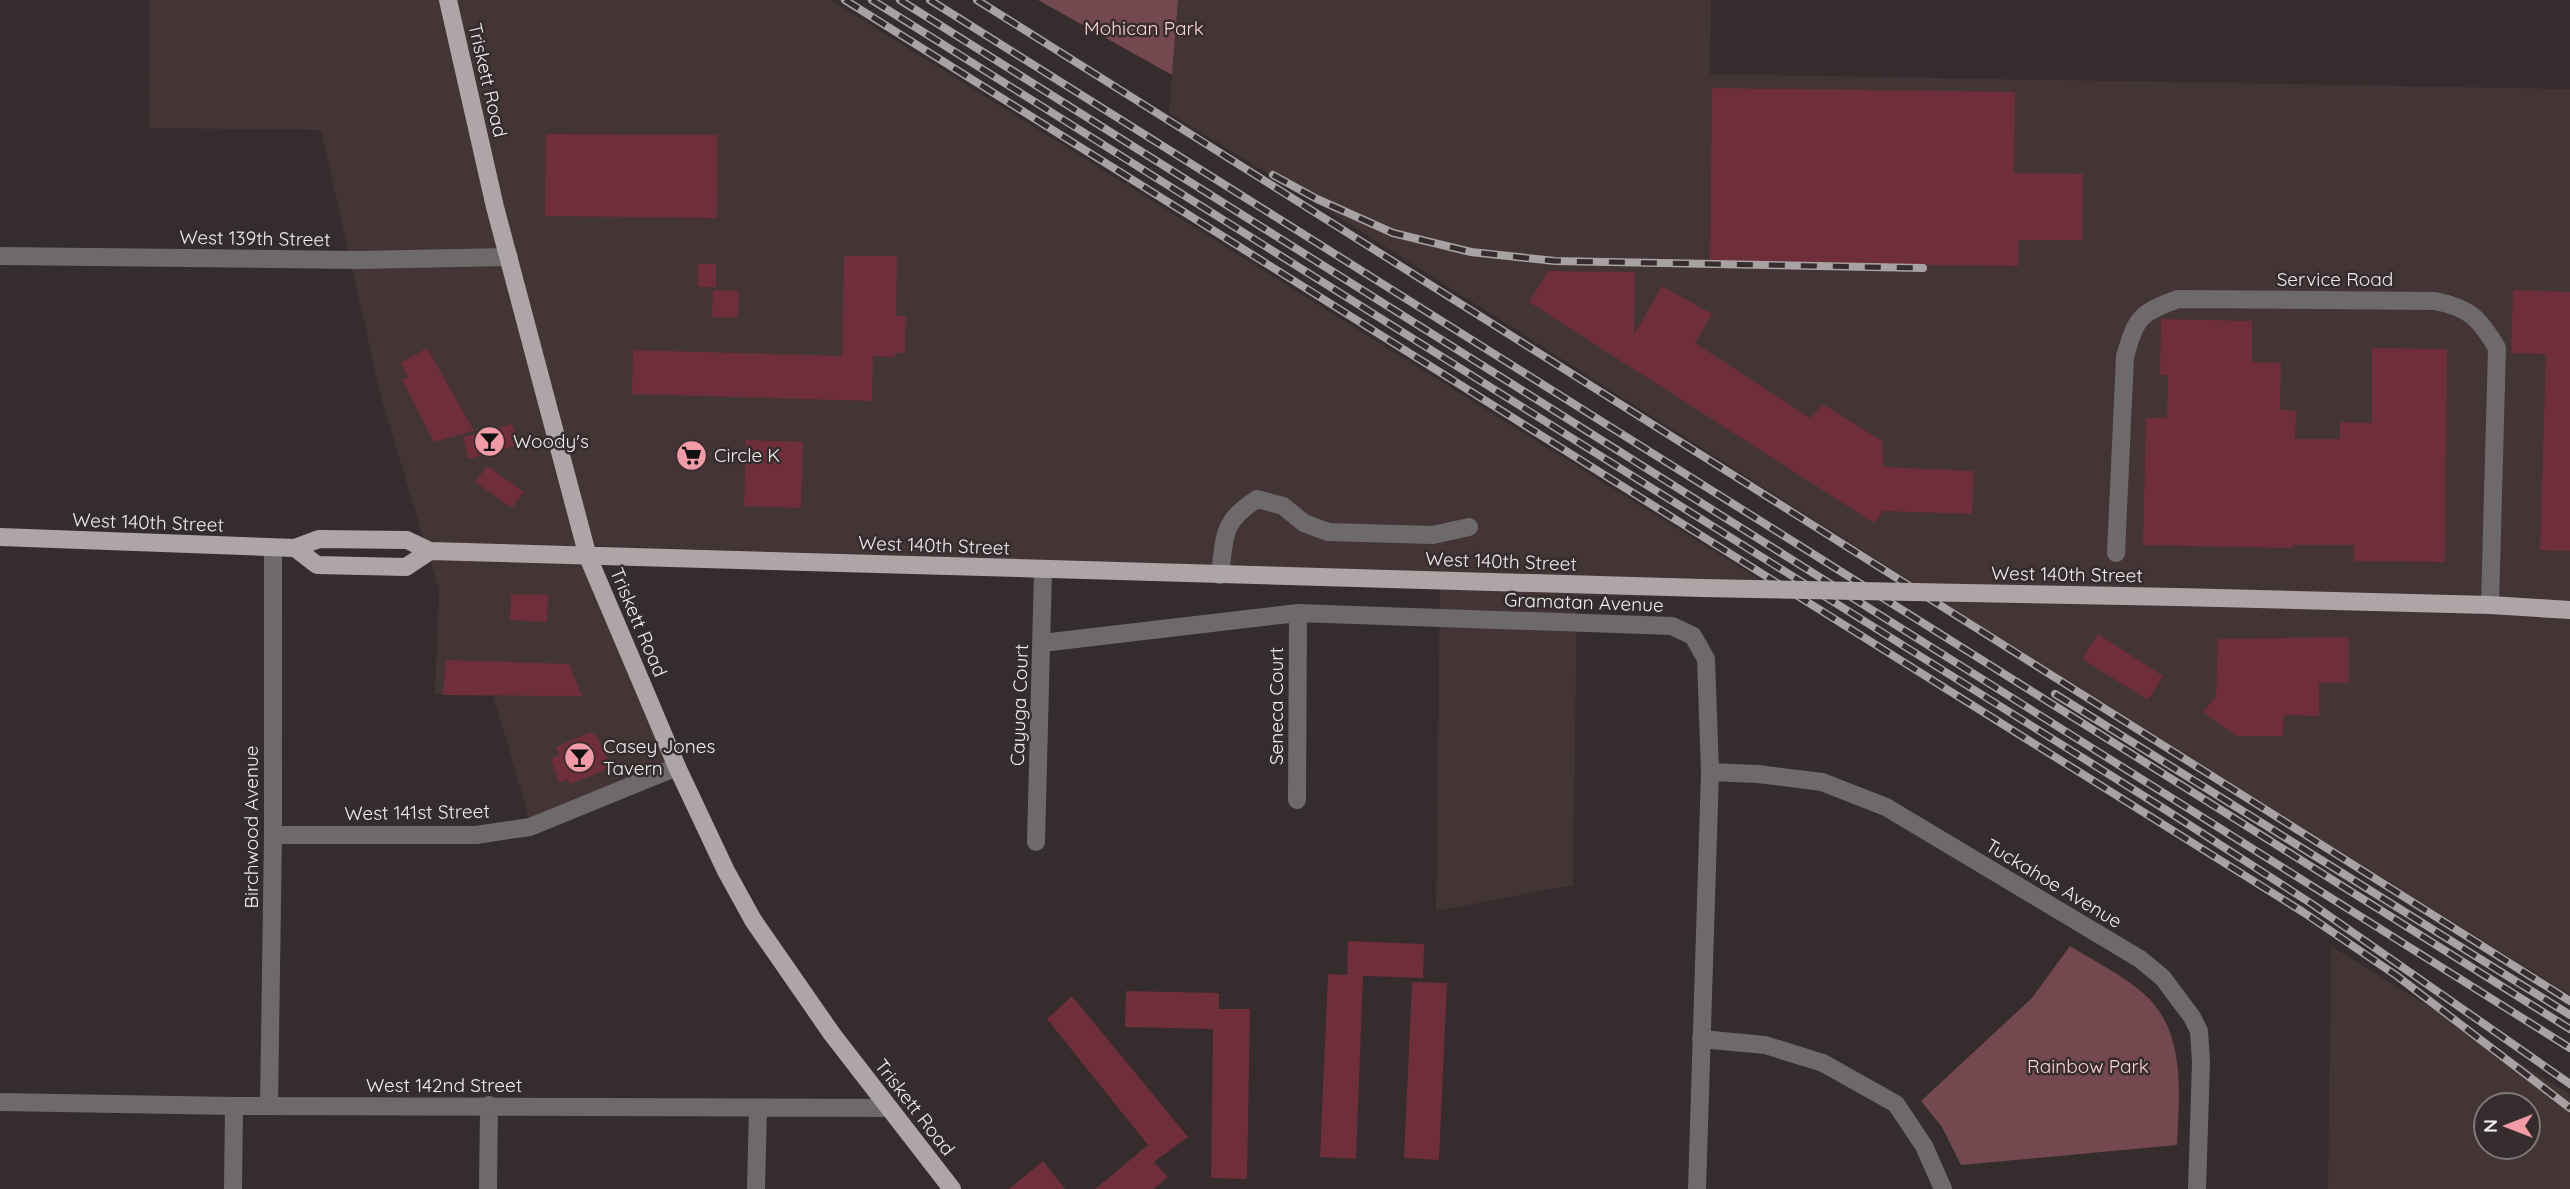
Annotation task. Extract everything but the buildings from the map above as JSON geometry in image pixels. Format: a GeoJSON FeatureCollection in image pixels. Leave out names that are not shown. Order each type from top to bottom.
{"type":"FeatureCollection","features":[{"type":"Feature","properties":{"kind":"main road","name":"Triskett Road"},"geometry":{"type":"LineString","coordinates":[[448,0],[495,207],[588,556],[677,767],[726,871],[753,920],[832,1034],[952,1189]]}},
{"type":"Feature","properties":{"kind":"main road","name":"West 140th Street"},"geometry":{"type":"LineString","coordinates":[[0,537],[273,548],[295,548],[319,539],[407,540],[430,551],[1702,588],[2490,605],[2570,610]]}},
{"type":"Feature","properties":{"kind":"main road","name":"West 140th Street"},"geometry":{"type":"LineString","coordinates":[[295,548],[317,565],[406,567],[430,551]]}},
{"type":"Feature","properties":{"kind":"street","name":"West 139th Street"},"geometry":{"type":"LineString","coordinates":[[0,256],[357,260],[509,257]]}},
{"type":"Feature","properties":{"kind":"street","name":"Service Road"},"geometry":{"type":"LineString","coordinates":[[2116,553],[2125,357],[2133,330],[2150,309],[2178,299],[2435,300],[2460,306],[2484,326],[2497,348],[2490,605]]}},
{"type":"Feature","properties":{"kind":"street"},"geometry":{"type":"LineString","coordinates":[[1220,575],[1226,530],[1242,509],[1257,499],[1283,506],[1304,523],[1328,532],[1433,535],[1469,527]]}},
{"type":"Feature","properties":{"kind":"street","name":"Birchwood Avenue"},"geometry":{"type":"LineString","coordinates":[[269,1106],[273,548]]}},
{"type":"Feature","properties":{"kind":"street","name":"Cayuga Court"},"geometry":{"type":"LineString","coordinates":[[1036,842],[1043,569]]}},
{"type":"Feature","properties":{"kind":"street","name":"Gramatan Avenue"},"geometry":{"type":"LineString","coordinates":[[1042,643],[1298,613],[1672,626],[1693,636],[1706,659],[1710,772],[1696,1189]]}},
{"type":"Feature","properties":{"kind":"street","name":"Seneca Court"},"geometry":{"type":"LineString","coordinates":[[1297,800],[1298,613]]}},
{"type":"Feature","properties":{"kind":"street","name":"West 141st Street"},"geometry":{"type":"LineString","coordinates":[[273,835],[476,835],[530,827],[677,767]]}},
{"type":"Feature","properties":{"kind":"street","name":"Tuckahoe Avenue"},"geometry":{"type":"LineString","coordinates":[[1710,772],[1758,774],[1822,782],[1886,807],[2140,959],[2164,978],[2199,1031],[2201,1062],[2197,1189]]}},
{"type":"Feature","properties":{"kind":"street"},"geometry":{"type":"LineString","coordinates":[[1701,1039],[1765,1045],[1823,1063],[1896,1104],[1924,1146],[1943,1189]]}},
{"type":"Feature","properties":{"kind":"street","name":"West 142nd Street"},"geometry":{"type":"LineString","coordinates":[[0,1102],[234,1106],[888,1108]]}},
{"type":"Feature","properties":{"kind":"street"},"geometry":{"type":"LineString","coordinates":[[488,1189],[489,1105]]}},
{"type":"Feature","properties":{"kind":"street"},"geometry":{"type":"LineString","coordinates":[[233,1189],[234,1106]]}},
{"type":"Feature","properties":{"kind":"street"},"geometry":{"type":"LineString","coordinates":[[755,1189],[758,1108]]}},
{"type":"Feature","properties":{"kind":"shaded area"},"geometry":{"type":"Polygon","coordinates":[[[150,0],[831,0],[1788,597],[1577,596],[1573,885],[1436,911],[1440,574],[595,546],[580,550],[667,764],[531,824],[493,696],[435,694],[439,590],[381,397],[321,130],[149,128],[150,0]]]}},
{"type":"Feature","properties":{"kind":"shaded area"},"geometry":{"type":"Polygon","coordinates":[[[1178,0],[1711,0],[1710,74],[2570,89],[2570,995],[1984,628],[1334,214],[1169,113],[1178,0]]]}},
{"type":"Feature","properties":{"kind":"shaded area"},"geometry":{"type":"Polygon","coordinates":[[[2331,946],[2570,1094],[2570,1189],[2328,1189],[2331,946]]]}},
{"type":"Feature","properties":{"kind":"green space","name":"Mohican Park"},"geometry":{"type":"Polygon","coordinates":[[[1038,0],[1178,0],[1172,75],[1038,0]]]}},
{"type":"Feature","properties":{"kind":"green space","name":"Rainbow Park"},"geometry":{"type":"Polygon","coordinates":[[[2070,946],[2135,986],[2157,1008],[2167,1025],[2174,1044],[2179,1084],[2177,1145],[1961,1165],[1942,1127],[1921,1101],[2032,998],[2070,946]]]}},
{"type":"Feature","properties":{"kind":"railway"},"geometry":{"type":"LineString","coordinates":[[845,0],[2303,912],[2397,976],[2570,1108]]}},
{"type":"Feature","properties":{"kind":"railway"},"geometry":{"type":"LineString","coordinates":[[872,0],[2166,810],[2312,904],[2570,1084]]}},
{"type":"Feature","properties":{"kind":"railway"},"geometry":{"type":"LineString","coordinates":[[900,0],[2570,1048]]}},
{"type":"Feature","properties":{"kind":"railway"},"geometry":{"type":"LineString","coordinates":[[930,0],[2570,1029]]}},
{"type":"Feature","properties":{"kind":"railway"},"geometry":{"type":"LineString","coordinates":[[977,0],[2570,1001]]}},
{"type":"Feature","properties":{"kind":"railway"},"geometry":{"type":"LineString","coordinates":[[1273,175],[1317,199],[1393,233],[1471,252],[1555,261],[1923,268]]}},
{"type":"Feature","properties":{"kind":"railway"},"geometry":{"type":"LineString","coordinates":[[2055,694],[2570,1015]]}},
{"type":"Feature","properties":{"kind":"place","name":"Woody's"},"geometry":{"type":"Point","coordinates":[490,441]}},
{"type":"Feature","properties":{"kind":"place","name":"Circle K"},"geometry":{"type":"Point","coordinates":[691,455]}},
{"type":"Feature","properties":{"kind":"place","name":"Casey Jones Tavern"},"geometry":{"type":"Point","coordinates":[580,757]}}]}
